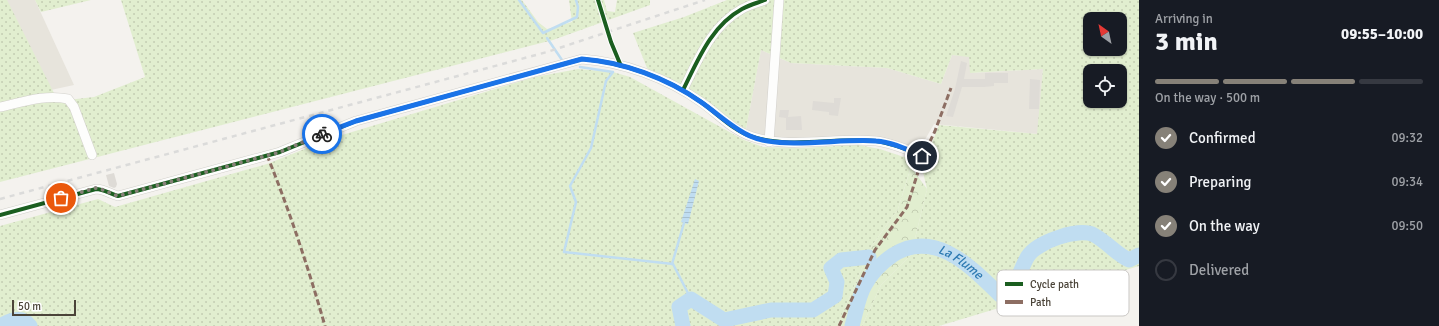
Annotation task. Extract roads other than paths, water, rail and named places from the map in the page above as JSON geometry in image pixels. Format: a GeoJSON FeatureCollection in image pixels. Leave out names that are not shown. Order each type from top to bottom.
{"type":"FeatureCollection","features":[{"type":"Feature","properties":{"kind":"street"},"geometry":{"type":"LineString","coordinates":[[683,90],[710,38],[724,21],[742,9],[765,0]]}},
{"type":"Feature","properties":{"kind":"street"},"geometry":{"type":"LineString","coordinates":[[769,142],[779,0]]}},
{"type":"Feature","properties":{"kind":"street"},"geometry":{"type":"LineString","coordinates":[[0,215],[96,188],[118,196],[280,152],[356,121],[582,59],[600,60],[621,66],[683,90],[750,137],[769,142],[878,141],[922,156]]}},
{"type":"Feature","properties":{"kind":"street"},"geometry":{"type":"LineString","coordinates":[[0,108],[42,98],[58,97],[68,99],[74,107],[92,155]]}},
{"type":"Feature","properties":{"kind":"water"},"geometry":{"type":"Polygon","coordinates":[[[695,179],[699,181],[688,224],[681,222],[695,179]]]}},
{"type":"Feature","properties":{"kind":"waterway"},"geometry":{"type":"LineString","coordinates":[[519,0],[543,33],[577,17],[578,7],[576,0]]}},
{"type":"Feature","properties":{"kind":"waterway"},"geometry":{"type":"LineString","coordinates":[[547,38],[562,60]]}},
{"type":"Feature","properties":{"kind":"waterway"},"geometry":{"type":"LineString","coordinates":[[580,67],[613,72],[606,81],[591,148],[570,186],[576,202],[564,252],[673,264],[691,299]]}},
{"type":"Feature","properties":{"kind":"waterway"},"geometry":{"type":"LineString","coordinates":[[672,264],[684,223]]}},
{"type":"Feature","properties":{"kind":"waterway","name":"La Flume"},"geometry":{"type":"LineString","coordinates":[[1021,270],[1028,256],[1033,251],[1049,241],[1069,234],[1087,233],[1094,235],[1129,260],[1139,255]]}},
{"type":"Feature","properties":{"kind":"waterway","name":"La Flume"},"geometry":{"type":"LineString","coordinates":[[852,326],[857,305],[865,285],[871,276],[877,268],[893,255],[909,248],[924,246],[938,249],[952,255],[965,263],[997,292]]}},
{"type":"Feature","properties":{"kind":"waterway"},"geometry":{"type":"LineString","coordinates":[[683,326],[679,307],[691,299],[724,320],[771,310],[813,310],[835,296],[837,282],[831,268],[841,260],[869,257]]}},
{"type":"Feature","properties":{"kind":"waterway","name":"La Flume"},"geometry":{"type":"LineString","coordinates":[[0,326],[12,320],[20,320],[30,326]]}},
{"type":"Feature","properties":{"kind":"railway"},"geometry":{"type":"LineString","coordinates":[[0,199],[547,52],[705,0]]}}]}
